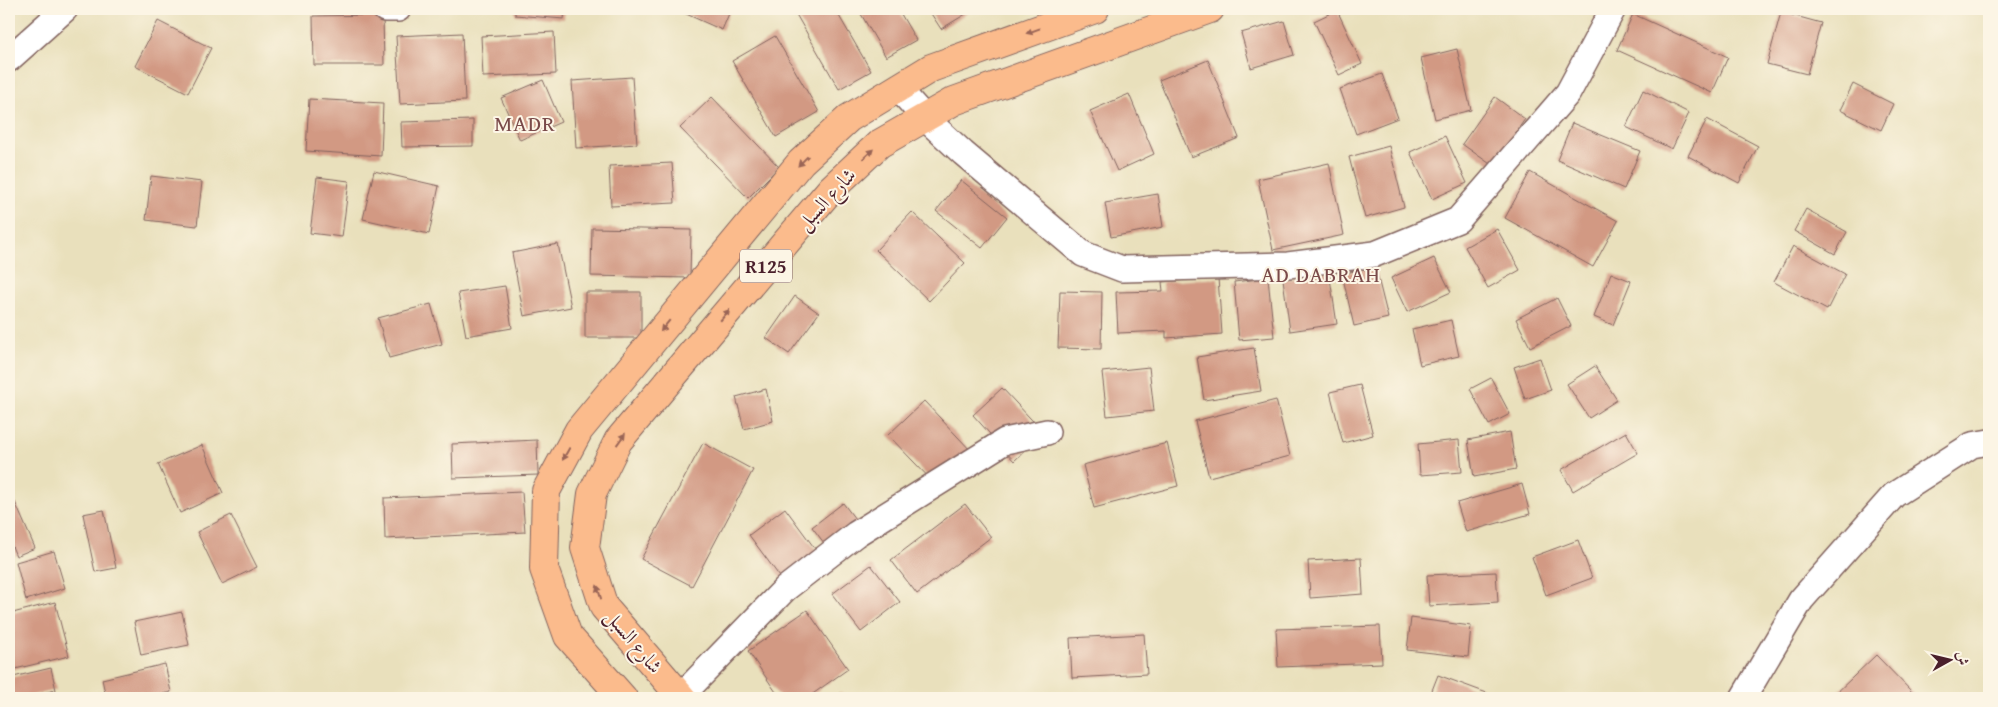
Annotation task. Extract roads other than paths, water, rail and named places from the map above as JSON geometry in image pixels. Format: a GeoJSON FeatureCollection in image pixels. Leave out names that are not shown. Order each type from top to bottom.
{"type":"FeatureCollection","features":[{"type":"Feature","properties":{"kind":"main road","name":"شارع السبل"},"geometry":{"type":"LineString","coordinates":[[623,698],[568,636],[544,569],[546,492],[579,430],[801,162],[849,118],[931,68],[1095,9]]}},
{"type":"Feature","properties":{"kind":"main road","name":"شارع السبل"},"geometry":{"type":"LineString","coordinates":[[682,697],[604,608],[585,548],[592,494],[618,441],[831,189],[879,144],[954,100],[1210,9]]}},
{"type":"Feature","properties":{"kind":"street"},"geometry":{"type":"LineString","coordinates":[[9,59],[65,9]]}},
{"type":"Feature","properties":{"kind":"street"},"geometry":{"type":"LineString","coordinates":[[385,9],[398,9]]}},
{"type":"Feature","properties":{"kind":"street"},"geometry":{"type":"LineString","coordinates":[[898,88],[924,117],[963,154],[1083,254],[1122,269],[1190,269],[1288,265],[1375,254],[1458,220],[1568,93],[1613,9]]}},
{"type":"Feature","properties":{"kind":"street"},"geometry":{"type":"LineString","coordinates":[[682,697],[785,589],[856,534],[1005,441],[1047,432]]}},
{"type":"Feature","properties":{"kind":"street"},"geometry":{"type":"LineString","coordinates":[[1743,698],[1801,600],[1894,496],[1972,445],[1989,442]]}},
{"type":"Feature","properties":{"kind":"district","name":"MADR"},"geometry":{"type":"Point","coordinates":[525,123]}},
{"type":"Feature","properties":{"kind":"district","name":"AD DABRAH"},"geometry":{"type":"Point","coordinates":[1321,274]}}]}
